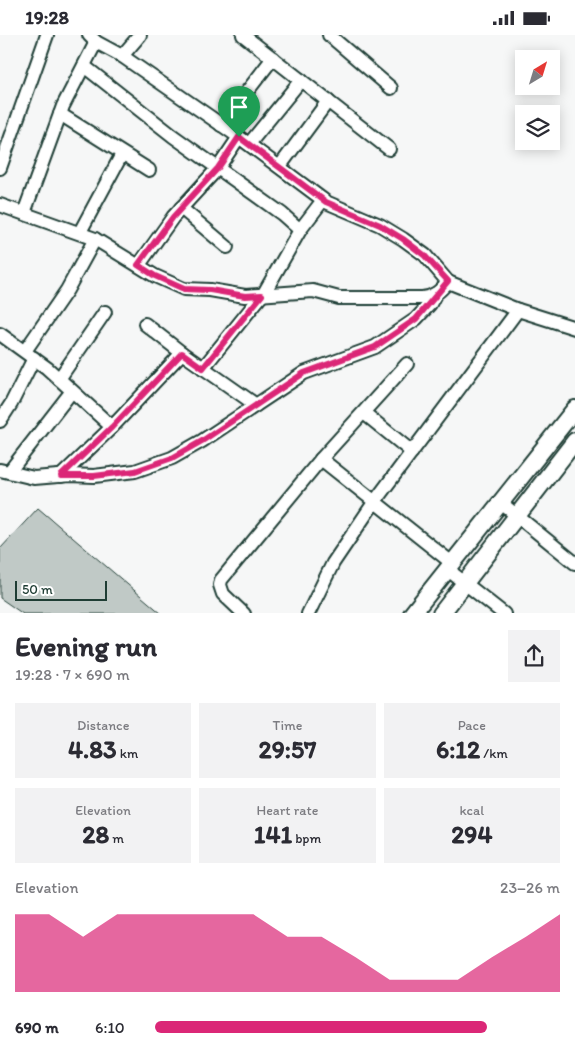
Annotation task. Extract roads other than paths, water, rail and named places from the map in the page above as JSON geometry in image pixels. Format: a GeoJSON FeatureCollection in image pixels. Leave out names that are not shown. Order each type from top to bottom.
{"type":"FeatureCollection","features":[{"type":"Feature","properties":{"kind":"street"},"geometry":{"type":"LineString","coordinates":[[0,168],[48,35]]}},
{"type":"Feature","properties":{"kind":"street"},"geometry":{"type":"LineString","coordinates":[[122,56],[140,35]]}},
{"type":"Feature","properties":{"kind":"street"},"geometry":{"type":"LineString","coordinates":[[243,35],[389,149]]}},
{"type":"Feature","properties":{"kind":"street"},"geometry":{"type":"LineString","coordinates":[[329,35],[391,88]]}},
{"type":"Feature","properties":{"kind":"street"},"geometry":{"type":"LineString","coordinates":[[24,213],[60,115],[84,66],[92,38],[122,56],[244,141],[323,200],[380,225],[403,239],[424,255],[448,281],[518,310],[575,328]]}},
{"type":"Feature","properties":{"kind":"street"},"geometry":{"type":"LineString","coordinates":[[221,125],[273,58]]}},
{"type":"Feature","properties":{"kind":"street"},"geometry":{"type":"LineString","coordinates":[[84,66],[282,214],[300,230]]}},
{"type":"Feature","properties":{"kind":"street"},"geometry":{"type":"LineString","coordinates":[[138,265],[181,209],[301,80]]}},
{"type":"Feature","properties":{"kind":"street"},"geometry":{"type":"LineString","coordinates":[[280,167],[328,101]]}},
{"type":"Feature","properties":{"kind":"street"},"geometry":{"type":"LineString","coordinates":[[60,115],[149,170]]}},
{"type":"Feature","properties":{"kind":"street"},"geometry":{"type":"LineString","coordinates":[[80,232],[122,153]]}},
{"type":"Feature","properties":{"kind":"street"},"geometry":{"type":"LineString","coordinates":[[203,368],[263,295],[300,230],[323,200]]}},
{"type":"Feature","properties":{"kind":"street"},"geometry":{"type":"LineString","coordinates":[[0,205],[80,232],[95,239],[155,276],[184,289],[210,290],[245,296],[313,291],[339,298],[430,298],[448,281]]}},
{"type":"Feature","properties":{"kind":"street"},"geometry":{"type":"LineString","coordinates":[[181,209],[227,247]]}},
{"type":"Feature","properties":{"kind":"street"},"geometry":{"type":"LineString","coordinates":[[0,421],[11,404],[30,354],[95,239]]}},
{"type":"Feature","properties":{"kind":"street"},"geometry":{"type":"LineString","coordinates":[[72,391],[4,471],[34,478],[94,476],[135,471],[172,458],[304,373],[375,347],[416,319],[430,304],[435,294]]}},
{"type":"Feature","properties":{"kind":"street"},"geometry":{"type":"LineString","coordinates":[[308,613],[333,563],[375,501],[518,310]]}},
{"type":"Feature","properties":{"kind":"street"},"geometry":{"type":"LineString","coordinates":[[59,379],[105,312]]}},
{"type":"Feature","properties":{"kind":"street"},"geometry":{"type":"LineString","coordinates":[[145,324],[182,353],[256,405]]}},
{"type":"Feature","properties":{"kind":"street"},"geometry":{"type":"LineString","coordinates":[[0,334],[30,354],[112,427]]}},
{"type":"Feature","properties":{"kind":"street"},"geometry":{"type":"LineString","coordinates":[[61,476],[112,427],[182,353]]}},
{"type":"Feature","properties":{"kind":"street"},"geometry":{"type":"LineString","coordinates":[[244,613],[223,594],[220,585],[221,580],[321,459],[407,364]]}},
{"type":"Feature","properties":{"kind":"street"},"geometry":{"type":"LineString","coordinates":[[412,613],[575,409]]}},
{"type":"Feature","properties":{"kind":"street"},"geometry":{"type":"LineString","coordinates":[[364,413],[412,453]]}},
{"type":"Feature","properties":{"kind":"street"},"geometry":{"type":"LineString","coordinates":[[441,613],[575,441]]}},
{"type":"Feature","properties":{"kind":"street"},"geometry":{"type":"LineString","coordinates":[[321,459],[375,501],[450,566],[465,583],[504,613]]}},
{"type":"Feature","properties":{"kind":"street"},"geometry":{"type":"LineString","coordinates":[[500,501],[575,563]]}}]}
